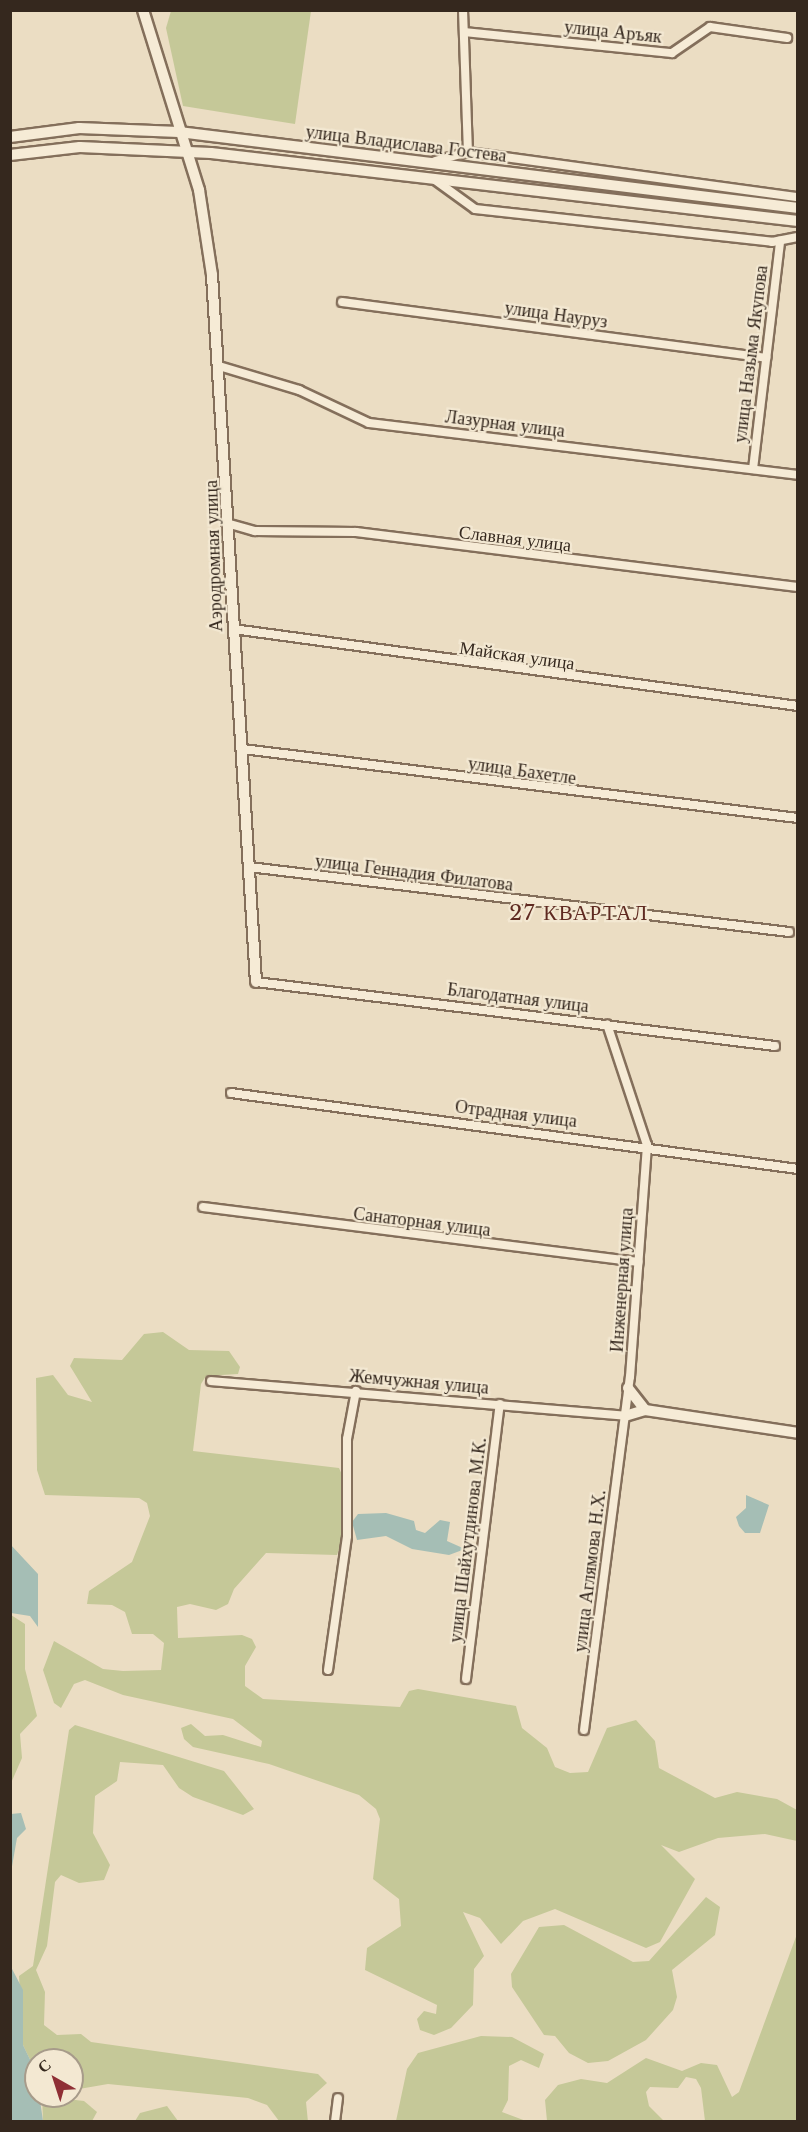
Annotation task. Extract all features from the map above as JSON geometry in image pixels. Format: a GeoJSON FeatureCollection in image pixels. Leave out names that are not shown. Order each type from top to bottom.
{"type":"FeatureCollection","features":[{"type":"Feature","properties":{"kind":"main road","name":"Аэродромная улица"},"geometry":{"type":"LineString","coordinates":[[146,12],[199,190],[219,366],[256,982]]}},
{"type":"Feature","properties":{"kind":"main road","name":"улица Владислава Гостева"},"geometry":{"type":"LineString","coordinates":[[10,137],[79,128],[180,132],[798,208]]}},
{"type":"Feature","properties":{"kind":"main road","name":"улица Владислава Гостева"},"geometry":{"type":"LineString","coordinates":[[10,155],[80,147],[186,151],[429,176],[798,221]]}},
{"type":"Feature","properties":{"kind":"main road"},"geometry":{"type":"LineString","coordinates":[[628,1388],[645,1410]]}},
{"type":"Feature","properties":{"kind":"main road"},"geometry":{"type":"LineString","coordinates":[[625,1416],[645,1410],[798,1433]]}},
{"type":"Feature","properties":{"kind":"street"},"geometry":{"type":"LineString","coordinates":[[463,10],[468,152]]}},
{"type":"Feature","properties":{"kind":"street","name":"улица Аръяк"},"geometry":{"type":"LineString","coordinates":[[464,32],[672,53],[710,27],[787,38]]}},
{"type":"Feature","properties":{"kind":"street"},"geometry":{"type":"LineString","coordinates":[[428,163],[468,152],[798,197]]}},
{"type":"Feature","properties":{"kind":"street"},"geometry":{"type":"LineString","coordinates":[[429,176],[475,209],[780,242],[798,237]]}},
{"type":"Feature","properties":{"kind":"street","name":"улица Назыма Якупова"},"geometry":{"type":"LineString","coordinates":[[753,469],[780,242]]}},
{"type":"Feature","properties":{"kind":"street","name":"улица Науруз"},"geometry":{"type":"LineString","coordinates":[[342,302],[766,358]]}},
{"type":"Feature","properties":{"kind":"street","name":"Лазурная улица"},"geometry":{"type":"LineString","coordinates":[[219,366],[299,390],[369,423],[798,475]]}},
{"type":"Feature","properties":{"kind":"street","name":"Славная улица"},"geometry":{"type":"LineString","coordinates":[[230,524],[255,531],[356,532],[798,587]]}},
{"type":"Feature","properties":{"kind":"street","name":"Майская улица"},"geometry":{"type":"LineString","coordinates":[[233,629],[798,706]]}},
{"type":"Feature","properties":{"kind":"street","name":"улица Бахетле"},"geometry":{"type":"LineString","coordinates":[[243,749],[798,818]]}},
{"type":"Feature","properties":{"kind":"street","name":"улица Геннадия Филатова"},"geometry":{"type":"LineString","coordinates":[[249,867],[789,932]]}},
{"type":"Feature","properties":{"kind":"street","name":"Благодатная улица"},"geometry":{"type":"LineString","coordinates":[[256,982],[776,1046]]}},
{"type":"Feature","properties":{"kind":"street"},"geometry":{"type":"LineString","coordinates":[[607,1024],[647,1145]]}},
{"type":"Feature","properties":{"kind":"street","name":"Отрадная улица"},"geometry":{"type":"LineString","coordinates":[[231,1093],[647,1145],[798,1169]]}},
{"type":"Feature","properties":{"kind":"street","name":"Инженерная улица"},"geometry":{"type":"LineString","coordinates":[[625,1416],[647,1145]]}},
{"type":"Feature","properties":{"kind":"street","name":"Санаторная улица"},"geometry":{"type":"LineString","coordinates":[[203,1207],[639,1262]]}},
{"type":"Feature","properties":{"kind":"street","name":"Жемчужная улица"},"geometry":{"type":"LineString","coordinates":[[211,1382],[356,1391],[625,1416]]}},
{"type":"Feature","properties":{"kind":"street"},"geometry":{"type":"LineString","coordinates":[[327,1670],[347,1536],[347,1439],[356,1391]]}},
{"type":"Feature","properties":{"kind":"street","name":"улица Шайхутдинова М.К."},"geometry":{"type":"LineString","coordinates":[[466,1679],[500,1404]]}},
{"type":"Feature","properties":{"kind":"street","name":"улица Аглямова Н.Х."},"geometry":{"type":"LineString","coordinates":[[584,1730],[625,1416]]}},
{"type":"Feature","properties":{"kind":"street"},"geometry":{"type":"LineString","coordinates":[[335,2121],[338,2098]]}},
{"type":"Feature","properties":{"kind":"green space"},"geometry":{"type":"Polygon","coordinates":[[[171,11],[311,11],[295,124],[183,106],[166,28],[171,11]]]}},
{"type":"Feature","properties":{"kind":"green space"},"geometry":{"type":"Polygon","coordinates":[[[163,1332],[189,1350],[229,1351],[240,1367],[238,1374],[206,1376],[201,1384],[193,1451],[339,1468],[343,1477],[344,1534],[337,1555],[266,1553],[234,1589],[228,1604],[216,1610],[190,1604],[177,1607],[178,1638],[242,1635],[252,1639],[256,1647],[245,1666],[245,1686],[263,1699],[400,1707],[409,1691],[418,1689],[516,1706],[522,1728],[547,1748],[555,1767],[570,1773],[588,1772],[607,1728],[636,1720],[655,1741],[659,1768],[715,1798],[737,1792],[777,1799],[797,1810],[797,1841],[765,1834],[718,1838],[679,1852],[661,1845],[695,1879],[660,1942],[646,1948],[555,1909],[523,1921],[501,1944],[480,1918],[463,1912],[484,1956],[474,1969],[473,2005],[451,2028],[434,2035],[420,2030],[417,2019],[424,2011],[436,2014],[437,2005],[365,1970],[367,1948],[401,1926],[399,1899],[373,1879],[380,1819],[376,1809],[359,1795],[269,1764],[193,1747],[184,1739],[181,1728],[191,1724],[205,1736],[223,1735],[261,1747],[262,1741],[233,1719],[123,1695],[85,1680],[74,1684],[61,1708],[54,1703],[43,1670],[54,1641],[103,1669],[123,1671],[161,1670],[164,1643],[153,1634],[132,1634],[125,1612],[112,1605],[87,1604],[89,1591],[132,1562],[150,1516],[147,1503],[139,1498],[45,1495],[37,1470],[36,1378],[53,1375],[68,1395],[92,1402],[70,1366],[74,1358],[122,1360],[144,1334],[163,1332]]]}},
{"type":"Feature","properties":{"kind":"green space"},"geometry":{"type":"Polygon","coordinates":[[[11,1615],[25,1624],[25,1669],[37,1716],[20,1734],[22,1758],[11,1783],[11,1615]]]}},
{"type":"Feature","properties":{"kind":"green space"},"geometry":{"type":"Polygon","coordinates":[[[75,1725],[224,1771],[254,1809],[243,1815],[193,1797],[179,1788],[163,1765],[120,1762],[117,1781],[95,1796],[93,1833],[110,1865],[104,1880],[79,1883],[61,1875],[55,1882],[47,1946],[36,1970],[45,1992],[44,2025],[57,2035],[81,2034],[91,2042],[318,2074],[327,2083],[306,2102],[308,2122],[279,2121],[267,2105],[248,2098],[108,2084],[84,2088],[84,2048],[24,2048],[19,1976],[33,1966],[69,1730],[75,1725]]]}},
{"type":"Feature","properties":{"kind":"green space"},"geometry":{"type":"Polygon","coordinates":[[[706,1897],[720,1907],[715,1935],[672,1970],[677,1997],[673,2010],[646,2040],[608,2061],[588,2063],[569,2053],[555,2036],[544,2035],[512,1987],[511,1974],[539,1927],[564,1925],[633,1962],[649,1961],[706,1897]]]}},
{"type":"Feature","properties":{"kind":"green space"},"geometry":{"type":"Polygon","coordinates":[[[797,1934],[797,2121],[705,2121],[701,2088],[696,2079],[686,2077],[678,2088],[650,2087],[646,2092],[649,2106],[664,2121],[547,2121],[545,2100],[558,2085],[581,2079],[607,2083],[646,2058],[682,2071],[701,2063],[717,2065],[732,2097],[739,2092],[797,1934]]]}},
{"type":"Feature","properties":{"kind":"green space"},"geometry":{"type":"Polygon","coordinates":[[[481,2036],[512,2037],[544,2054],[539,2068],[521,2060],[509,2066],[508,2100],[502,2112],[526,2121],[396,2121],[407,2069],[418,2053],[481,2036]]]}},
{"type":"Feature","properties":{"kind":"green space"},"geometry":{"type":"Polygon","coordinates":[[[84,2101],[97,2112],[92,2121],[43,2121],[42,2108],[84,2108],[84,2101]]]}},
{"type":"Feature","properties":{"kind":"green space"},"geometry":{"type":"Polygon","coordinates":[[[167,2106],[178,2121],[135,2121],[140,2113],[167,2106]]]}},
{"type":"Feature","properties":{"kind":"water"},"geometry":{"type":"Polygon","coordinates":[[[746,1495],[769,1505],[760,1533],[745,1533],[739,1526],[736,1517],[746,1508],[746,1495]]]}},
{"type":"Feature","properties":{"kind":"water"},"geometry":{"type":"Polygon","coordinates":[[[386,1513],[414,1521],[416,1530],[425,1533],[440,1520],[450,1522],[447,1541],[465,1549],[449,1555],[412,1549],[386,1536],[357,1540],[352,1522],[358,1514],[386,1513]]]}},
{"type":"Feature","properties":{"kind":"water"},"geometry":{"type":"Polygon","coordinates":[[[10,1544],[38,1574],[38,1627],[30,1616],[11,1613],[10,1544]]]}},
{"type":"Feature","properties":{"kind":"water"},"geometry":{"type":"Polygon","coordinates":[[[21,1813],[26,1829],[17,1838],[11,1872],[11,1814],[21,1813]]]}},
{"type":"Feature","properties":{"kind":"water"},"geometry":{"type":"Polygon","coordinates":[[[10,1965],[23,1990],[24,2108],[41,2108],[43,2121],[11,2121],[10,1965]]]}},
{"type":"Feature","properties":{"kind":"district","name":"27 КВАРТАЛ"},"geometry":{"type":"Point","coordinates":[579,913]}}]}
